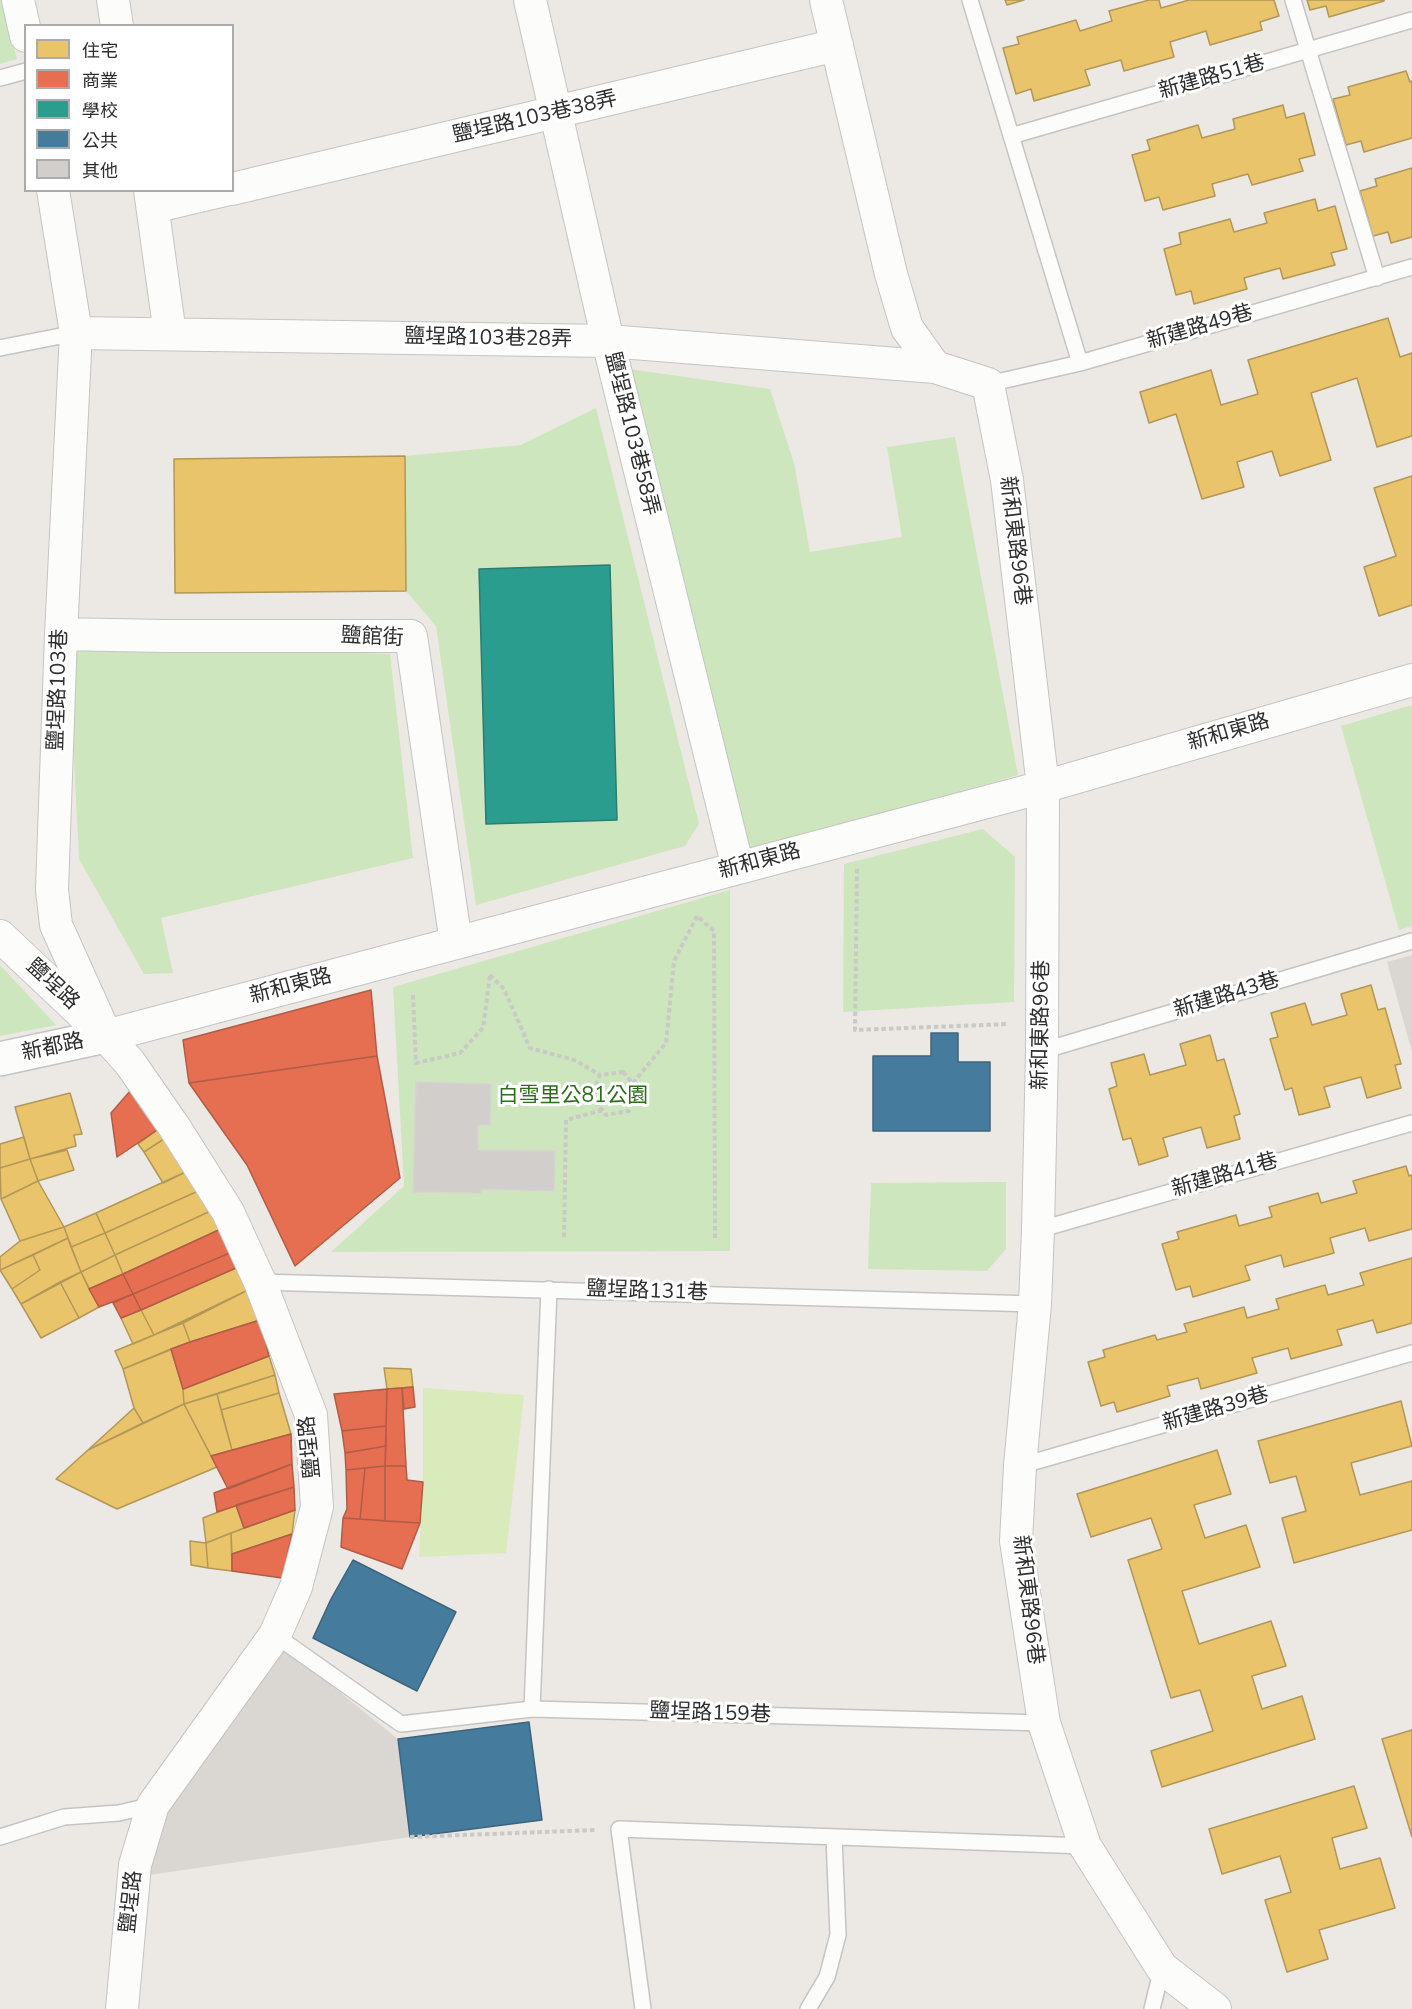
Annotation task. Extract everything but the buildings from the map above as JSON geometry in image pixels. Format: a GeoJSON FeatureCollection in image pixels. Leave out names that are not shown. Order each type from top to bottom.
{"type":"FeatureCollection","features":[{"type":"Feature","properties":{"kind":"street"},"geometry":{"type":"LineString","coordinates":[[18,0],[24,27]]}},
{"type":"Feature","properties":{"kind":"street"},"geometry":{"type":"LineString","coordinates":[[113,0],[117,24]]}},
{"type":"Feature","properties":{"kind":"street","name":"鹽埕路103巷58弄"},"geometry":{"type":"LineString","coordinates":[[530,0],[608,341],[738,868]]}},
{"type":"Feature","properties":{"kind":"street"},"geometry":{"type":"LineString","coordinates":[[826,0],[891,274],[907,328],[935,367],[988,384]]}},
{"type":"Feature","properties":{"kind":"street","name":"鹽埕路103巷38弄"},"geometry":{"type":"LineString","coordinates":[[234,189],[837,45]]}},
{"type":"Feature","properties":{"kind":"street","name":"鹽埕路103巷"},"geometry":{"type":"LineString","coordinates":[[53,192],[76,333],[61,634],[52,890],[56,926],[106,1036]]}},
{"type":"Feature","properties":{"kind":"street"},"geometry":{"type":"LineString","coordinates":[[170,334],[152,199],[209,192]]}},
{"type":"Feature","properties":{"kind":"street","name":"鹽埕路103巷28弄"},"geometry":{"type":"LineString","coordinates":[[76,333],[608,341],[935,367]]}},
{"type":"Feature","properties":{"kind":"street","name":"新和東路96巷"},"geometry":{"type":"LineString","coordinates":[[988,384],[1007,480],[1043,787],[1042,1037],[1038,1230],[1035,1304],[1020,1466],[1016,1541],[1044,1723]]}},
{"type":"Feature","properties":{"kind":"street","name":"鹽館街"},"geometry":{"type":"LineString","coordinates":[[61,634],[411,636],[456,943]]}},
{"type":"Feature","properties":{"kind":"street","name":"新和東路"},"geometry":{"type":"LineString","coordinates":[[106,1036],[1043,787],[1412,680]]}},
{"type":"Feature","properties":{"kind":"street","name":"鹽埕路"},"geometry":{"type":"LineString","coordinates":[[0,936],[106,1036],[137,1073],[228,1212],[260,1282],[311,1416],[317,1508],[296,1587],[275,1635],[153,1805],[135,1865],[122,2009]]}},
{"type":"Feature","properties":{"kind":"street","name":"新都路"},"geometry":{"type":"LineString","coordinates":[[0,1059],[106,1036]]}},
{"type":"Feature","properties":{"kind":"street"},"geometry":{"type":"LineString","coordinates":[[1044,1723],[1085,1846],[1162,1968],[1215,2009]]}},
{"type":"Feature","properties":{"kind":"lane"},"geometry":{"type":"LineString","coordinates":[[970,0],[1080,363]]}},
{"type":"Feature","properties":{"kind":"lane"},"geometry":{"type":"LineString","coordinates":[[1293,0],[1377,278]]}},
{"type":"Feature","properties":{"kind":"lane","name":"新建路51巷"},"geometry":{"type":"LineString","coordinates":[[1011,136],[1412,20]]}},
{"type":"Feature","properties":{"kind":"lane"},"geometry":{"type":"LineString","coordinates":[[0,78],[24,72]]}},
{"type":"Feature","properties":{"kind":"lane","name":"新建路49巷"},"geometry":{"type":"LineString","coordinates":[[988,384],[1080,363],[1412,267]]}},
{"type":"Feature","properties":{"kind":"lane"},"geometry":{"type":"LineString","coordinates":[[0,348],[76,333]]}},
{"type":"Feature","properties":{"kind":"lane","name":"新建路43巷"},"geometry":{"type":"LineString","coordinates":[[1042,1037],[1412,941]]}},
{"type":"Feature","properties":{"kind":"lane","name":"新建路41巷"},"geometry":{"type":"LineString","coordinates":[[1038,1230],[1412,1123]]}},
{"type":"Feature","properties":{"kind":"lane","name":"鹽埕路131巷"},"geometry":{"type":"LineString","coordinates":[[260,1282],[1035,1304]]}},
{"type":"Feature","properties":{"kind":"lane"},"geometry":{"type":"LineString","coordinates":[[532,1709],[549,1289]]}},
{"type":"Feature","properties":{"kind":"lane","name":"新建路39巷"},"geometry":{"type":"LineString","coordinates":[[1020,1466],[1412,1353]]}},
{"type":"Feature","properties":{"kind":"lane","name":"鹽埕路159巷"},"geometry":{"type":"LineString","coordinates":[[275,1635],[401,1724],[532,1709],[1044,1723]]}},
{"type":"Feature","properties":{"kind":"lane"},"geometry":{"type":"LineString","coordinates":[[0,1837],[64,1817],[119,1813],[153,1805]]}},
{"type":"Feature","properties":{"kind":"lane"},"geometry":{"type":"LineString","coordinates":[[642,2009],[619,1829],[1085,1846]]}},
{"type":"Feature","properties":{"kind":"lane"},"geometry":{"type":"LineString","coordinates":[[808,2009],[827,1977],[838,1935],[834,1837]]}},
{"type":"Feature","properties":{"kind":"lane"},"geometry":{"type":"LineString","coordinates":[[1152,2009],[1162,1968]]}},
{"type":"Feature","properties":{"kind":"path"},"geometry":{"type":"LineString","coordinates":[[857,836],[855,1030],[1042,1037]]}},
{"type":"Feature","properties":{"kind":"path"},"geometry":{"type":"LineString","coordinates":[[633,1083],[666,1043],[674,961],[697,916],[714,931],[716,1238]]}},
{"type":"Feature","properties":{"kind":"path"},"geometry":{"type":"LineString","coordinates":[[413,995],[416,1063],[460,1053],[483,1028],[490,975],[504,989],[530,1048],[574,1060],[600,1076],[623,1072],[638,1090],[629,1111],[606,1115],[592,1097],[600,1076]]}},
{"type":"Feature","properties":{"kind":"path"},"geometry":{"type":"LineString","coordinates":[[564,1237],[566,1120],[603,1110]]}},
{"type":"Feature","properties":{"kind":"path"},"geometry":{"type":"LineString","coordinates":[[411,1837],[619,1829]]}},
{"type":"Feature","properties":{"kind":"green space"},"geometry":{"type":"Polygon","coordinates":[[[0,0],[2,0],[17,59],[0,64],[0,0]]]}},
{"type":"Feature","properties":{"kind":"green space"},"geometry":{"type":"Polygon","coordinates":[[[629,369],[770,389],[794,463],[810,552],[902,537],[887,447],[955,437],[1018,775],[741,856],[629,369]]]}},
{"type":"Feature","properties":{"kind":"green space"},"geometry":{"type":"Polygon","coordinates":[[[596,408],[699,824],[685,846],[476,905],[436,626],[406,591],[405,456],[521,445],[596,408]]]}},
{"type":"Feature","properties":{"kind":"green space"},"geometry":{"type":"Polygon","coordinates":[[[68,643],[390,654],[413,858],[161,918],[173,973],[144,974],[79,859],[68,643]]]}},
{"type":"Feature","properties":{"kind":"green space"},"geometry":{"type":"Polygon","coordinates":[[[1412,705],[1412,926],[1399,930],[1341,726],[1412,705]]]}},
{"type":"Feature","properties":{"kind":"green space"},"geometry":{"type":"Polygon","coordinates":[[[983,829],[1015,857],[1014,1002],[843,1012],[844,864],[983,829]]]}},
{"type":"Feature","properties":{"kind":"green space","name":"白雪里公81公園"},"geometry":{"type":"Polygon","coordinates":[[[730,890],[730,1251],[331,1252],[404,1186],[393,987],[730,890]]]}},
{"type":"Feature","properties":{"kind":"green space"},"geometry":{"type":"Polygon","coordinates":[[[0,965],[56,1025],[0,1036],[0,965]]]}},
{"type":"Feature","properties":{"kind":"green space"},"geometry":{"type":"Polygon","coordinates":[[[1006,1182],[1006,1249],[987,1271],[868,1269],[871,1183],[1006,1182]]]}},
{"type":"Feature","properties":{"kind":"green space"},"geometry":{"type":"Polygon","coordinates":[[[423,1388],[524,1395],[506,1553],[419,1557],[423,1482],[423,1388]]]}},
{"type":"Feature","properties":{"kind":"shaded area"},"geometry":{"type":"Polygon","coordinates":[[[1412,955],[1412,1052],[1387,962],[1412,955]]]}},
{"type":"Feature","properties":{"kind":"shaded area"},"geometry":{"type":"Polygon","coordinates":[[[276,1641],[398,1739],[410,1837],[149,1875],[159,1806],[276,1641]]]}}]}
